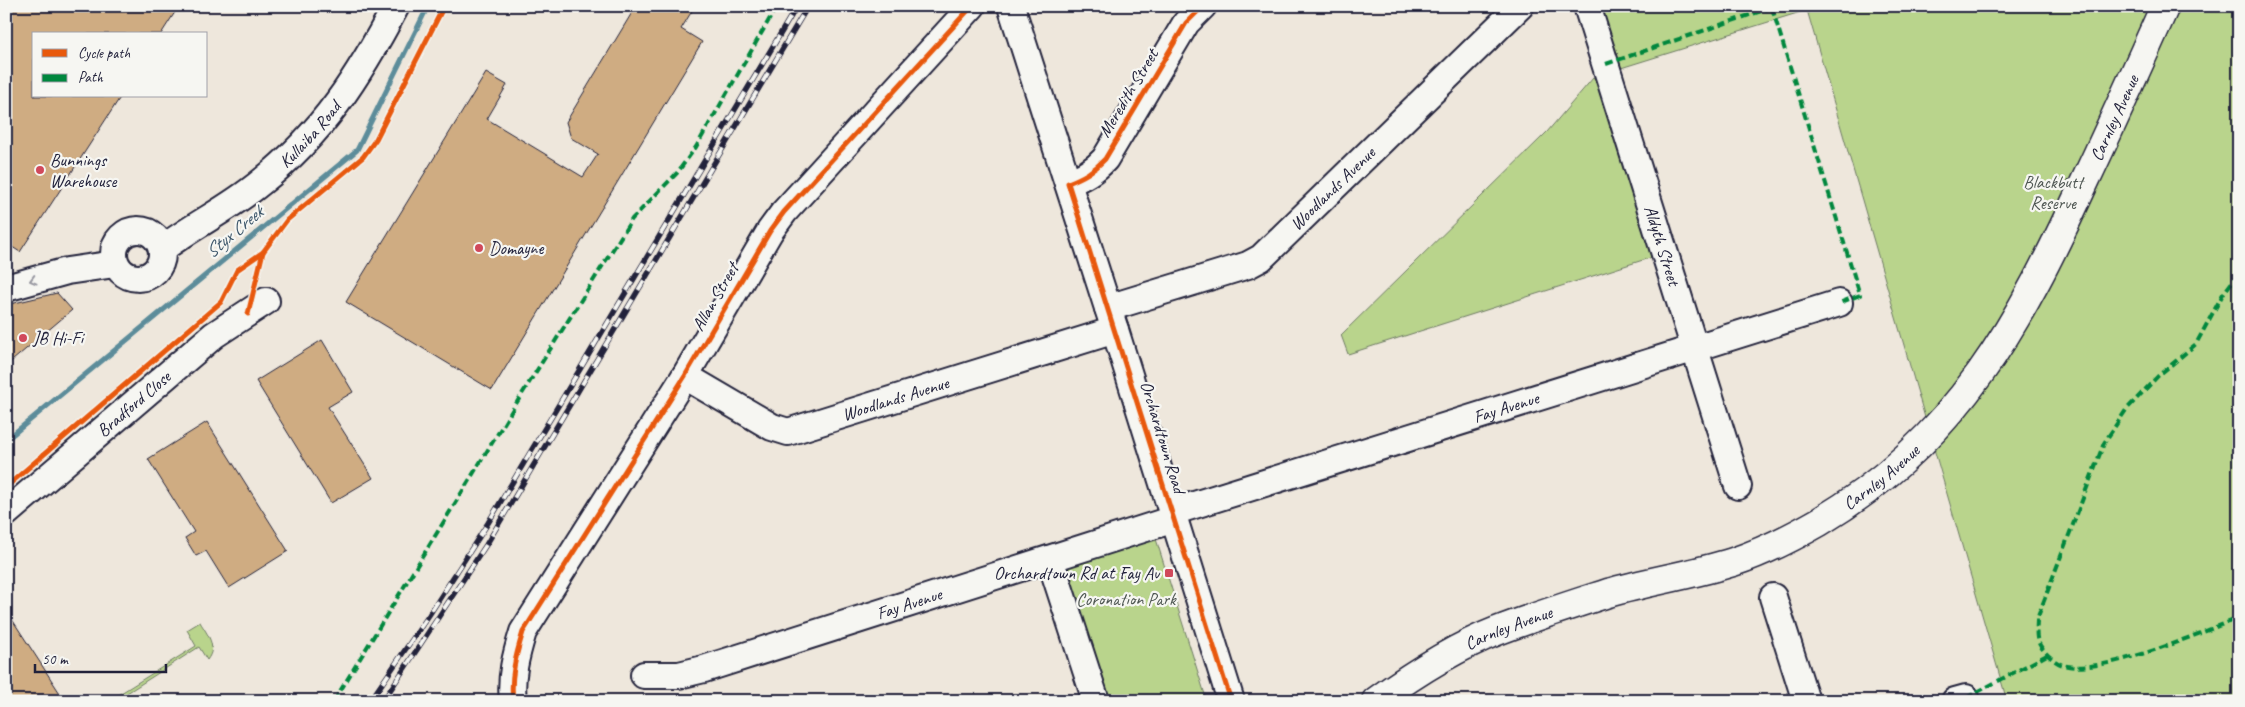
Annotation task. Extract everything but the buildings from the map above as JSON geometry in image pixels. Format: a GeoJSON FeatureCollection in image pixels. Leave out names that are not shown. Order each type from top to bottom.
{"type":"FeatureCollection","features":[{"type":"Feature","properties":{"kind":"main road","name":"Carnley Avenue"},"geometry":{"type":"LineString","coordinates":[[1376,701],[1414,674],[1495,632],[1610,593],[1733,562],[1783,543],[1876,484],[1908,456],[1971,387],[2001,344],[2025,304],[2076,202],[2165,6]]}},
{"type":"Feature","properties":{"kind":"street","name":"Kullaiba Road"},"geometry":{"type":"LineString","coordinates":[[114,256],[120,236],[128,232],[134,230],[156,241],[188,230],[223,210],[260,184],[293,154],[325,120],[353,83],[396,6]]}},
{"type":"Feature","properties":{"kind":"street","name":"Allan Street"},"geometry":{"type":"LineString","coordinates":[[513,701],[513,665],[523,632],[685,376],[777,221],[972,6]]}},
{"type":"Feature","properties":{"kind":"street","name":"Orchardtown Road"},"geometry":{"type":"LineString","coordinates":[[1011,6],[1112,319],[1231,701]]}},
{"type":"Feature","properties":{"kind":"street","name":"Meredith Street"},"geometry":{"type":"LineString","coordinates":[[1068,183],[1096,169],[1105,159],[1186,23],[1203,6]]}},
{"type":"Feature","properties":{"kind":"street","name":"Woodlands Avenue"},"geometry":{"type":"LineString","coordinates":[[685,376],[772,427],[788,432],[1112,319],[1248,265],[1261,258],[1520,6]]}},
{"type":"Feature","properties":{"kind":"street","name":"Aldyth Street"},"geometry":{"type":"LineString","coordinates":[[1587,6],[1738,486]]}},
{"type":"Feature","properties":{"kind":"street"},"geometry":{"type":"LineString","coordinates":[[114,256],[120,271],[130,277],[144,277],[156,270],[161,259],[156,241]]}},
{"type":"Feature","properties":{"kind":"street"},"geometry":{"type":"LineString","coordinates":[[6,269],[70,254],[114,256]]}},
{"type":"Feature","properties":{"kind":"street"},"geometry":{"type":"LineString","coordinates":[[6,288],[114,256]]}},
{"type":"Feature","properties":{"kind":"street","name":"Bradford Close"},"geometry":{"type":"LineString","coordinates":[[6,513],[214,335],[266,302]]}},
{"type":"Feature","properties":{"kind":"street","name":"Fay Avenue"},"geometry":{"type":"LineString","coordinates":[[644,675],[679,675],[704,669],[1050,559],[1173,516],[1839,303]]}},
{"type":"Feature","properties":{"kind":"street"},"geometry":{"type":"LineString","coordinates":[[1050,559],[1096,701]]}},
{"type":"Feature","properties":{"kind":"street"},"geometry":{"type":"LineString","coordinates":[[1773,597],[1806,701]]}},
{"type":"Feature","properties":{"kind":"green space","name":"Blackbutt Reserve"},"geometry":{"type":"Polygon","coordinates":[[[1587,6],[2239,6],[2239,701],[2007,701],[1807,10],[1608,72],[1665,253],[1348,354],[1341,335],[1547,132],[1605,64],[1587,6]]]}},
{"type":"Feature","properties":{"kind":"green space","name":"Coronation Park"},"geometry":{"type":"Polygon","coordinates":[[[1156,539],[1207,701],[1109,701],[1065,566],[1156,539]]]}},
{"type":"Feature","properties":{"kind":"green space"},"geometry":{"type":"Polygon","coordinates":[[[200,622],[210,640],[212,650],[207,660],[199,647],[127,693],[132,701],[115,701],[113,698],[196,646],[187,630],[200,622]]]}},
{"type":"Feature","properties":{"kind":"waterway","name":"Styx Creek"},"geometry":{"type":"LineString","coordinates":[[6,440],[357,150],[428,6]]}},
{"type":"Feature","properties":{"kind":"railway"},"geometry":{"type":"LineString","coordinates":[[370,701],[429,615],[488,523],[797,6]]}},
{"type":"Feature","properties":{"kind":"railway"},"geometry":{"type":"LineString","coordinates":[[383,701],[486,545],[808,6]]}},
{"type":"Feature","properties":{"kind":"marked path"},"geometry":{"type":"LineString","coordinates":[[334,701],[522,394],[632,219],[677,173],[696,147],[777,6]]}},
{"type":"Feature","properties":{"kind":"marked path"},"geometry":{"type":"LineString","coordinates":[[1606,64],[1776,6]]}},
{"type":"Feature","properties":{"kind":"marked path"},"geometry":{"type":"LineString","coordinates":[[1772,8],[1860,295],[1839,303]]}},
{"type":"Feature","properties":{"kind":"marked path"},"geometry":{"type":"LineString","coordinates":[[2239,273],[2223,294],[2196,344],[2158,376],[2126,410],[2104,443],[2037,619],[2037,636],[2043,650],[2055,661],[2063,665],[2080,667],[2125,659],[2151,651],[2239,618]]}},
{"type":"Feature","properties":{"kind":"marked path"},"geometry":{"type":"LineString","coordinates":[[1966,698],[2047,655]]}},
{"type":"Feature","properties":{"kind":"cycle path"},"geometry":{"type":"LineString","coordinates":[[6,487],[221,302],[237,270],[263,252],[287,220],[363,157],[376,139],[444,6]]}},
{"type":"Feature","properties":{"kind":"cycle path"},"geometry":{"type":"LineString","coordinates":[[513,701],[513,675],[523,632],[685,376],[770,231],[784,212],[972,6]]}},
{"type":"Feature","properties":{"kind":"cycle path"},"geometry":{"type":"LineString","coordinates":[[1203,6],[1186,23],[1105,159],[1088,173],[1068,183],[1231,701]]}},
{"type":"Feature","properties":{"kind":"cycle path"},"geometry":{"type":"LineString","coordinates":[[248,314],[263,252]]}},
{"type":"Feature","properties":{"kind":"place","name":"Bunnings Warehouse"},"geometry":{"type":"Point","coordinates":[40,170]}},
{"type":"Feature","properties":{"kind":"place","name":"Domayne"},"geometry":{"type":"Point","coordinates":[479,248]}},
{"type":"Feature","properties":{"kind":"place","name":"JB Hi-Fi"},"geometry":{"type":"Point","coordinates":[23,338]}},
{"type":"Feature","properties":{"kind":"place","name":"Orchardtown Rd at Fay Av"},"geometry":{"type":"Point","coordinates":[1169,573]}}]}
